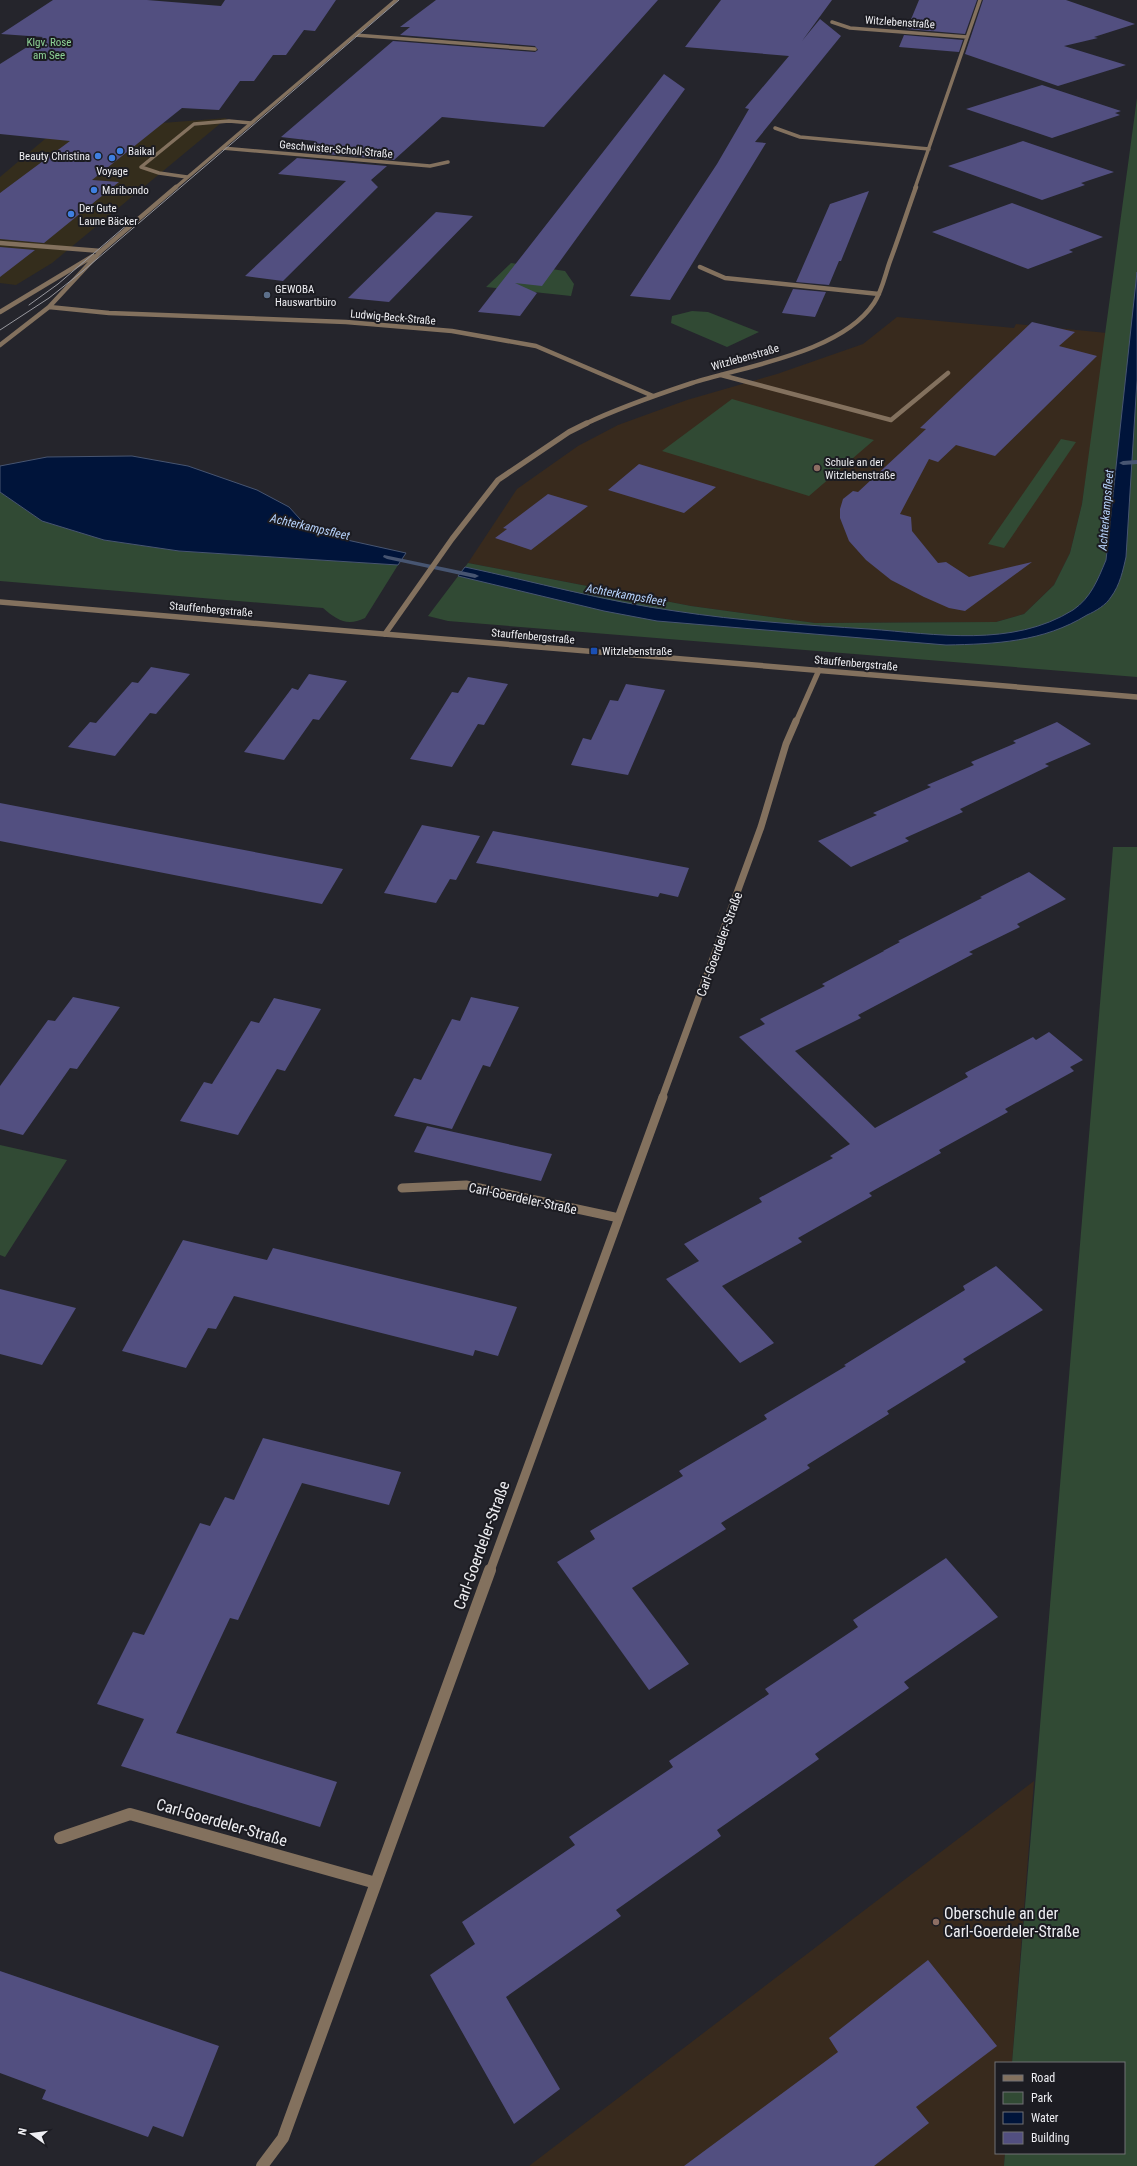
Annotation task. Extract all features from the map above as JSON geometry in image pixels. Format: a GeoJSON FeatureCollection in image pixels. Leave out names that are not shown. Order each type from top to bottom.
{"type":"FeatureCollection","features":[{"type":"Feature","properties":{"kind":"street"},"geometry":{"type":"LineString","coordinates":[[0,345],[49,308],[101,251],[396,0]]}},
{"type":"Feature","properties":{"kind":"street","name":"Witzlebenstraße"},"geometry":{"type":"LineString","coordinates":[[385,634],[440,556],[498,480],[569,432],[602,416],[653,396],[826,342],[847,329],[868,312],[879,294],[980,0]]}},
{"type":"Feature","properties":{"kind":"street","name":"Witzlebenstraße"},"geometry":{"type":"LineString","coordinates":[[832,22],[850,28],[967,37]]}},
{"type":"Feature","properties":{"kind":"street"},"geometry":{"type":"LineString","coordinates":[[355,35],[534,49]]}},
{"type":"Feature","properties":{"kind":"street"},"geometry":{"type":"LineString","coordinates":[[187,177],[159,173],[141,166],[194,124],[229,121],[251,123]]}},
{"type":"Feature","properties":{"kind":"street"},"geometry":{"type":"LineString","coordinates":[[775,128],[800,137],[929,149]]}},
{"type":"Feature","properties":{"kind":"street","name":"Geschwister-Scholl-Straße"},"geometry":{"type":"LineString","coordinates":[[222,148],[430,166],[448,162]]}},
{"type":"Feature","properties":{"kind":"street"},"geometry":{"type":"LineString","coordinates":[[0,243],[101,251]]}},
{"type":"Feature","properties":{"kind":"street"},"geometry":{"type":"LineString","coordinates":[[0,312],[52,279],[101,251]]}},
{"type":"Feature","properties":{"kind":"street"},"geometry":{"type":"LineString","coordinates":[[700,267],[725,278],[879,294]]}},
{"type":"Feature","properties":{"kind":"street","name":"Ludwig-Beck-Straße"},"geometry":{"type":"LineString","coordinates":[[49,308],[109,313],[346,322],[452,331],[536,346],[653,396]]}},
{"type":"Feature","properties":{"kind":"street"},"geometry":{"type":"LineString","coordinates":[[721,375],[891,420],[948,373]]}},
{"type":"Feature","properties":{"kind":"street","name":"Stauffenbergstraße"},"geometry":{"type":"LineString","coordinates":[[0,602],[1137,697]]}},
{"type":"Feature","properties":{"kind":"street","name":"Carl-Goerdeler-Straße"},"geometry":{"type":"LineString","coordinates":[[262,2166],[283,2138],[760,828],[786,744],[819,670]]}},
{"type":"Feature","properties":{"kind":"street","name":"Carl-Goerdeler-Straße"},"geometry":{"type":"LineString","coordinates":[[402,1188],[466,1185],[619,1218]]}},
{"type":"Feature","properties":{"kind":"street","name":"Carl-Goerdeler-Straße"},"geometry":{"type":"LineString","coordinates":[[60,1838],[130,1814],[376,1883]]}},
{"type":"Feature","properties":{"kind":"shaded area"},"geometry":{"type":"Polygon","coordinates":[[[78,116],[149,124],[227,118],[52,263],[16,285],[0,283],[0,177],[45,139],[78,116]]]}},
{"type":"Feature","properties":{"kind":"shaded area","name":"Schule an der Witzlebenstraße"},"geometry":{"type":"Polygon","coordinates":[[[897,317],[1014,328],[1016,324],[1107,333],[1082,504],[1070,553],[1054,585],[1024,614],[996,622],[815,623],[691,606],[468,563],[517,489],[578,446],[618,425],[687,400],[777,374],[863,344],[897,317]]]}},
{"type":"Feature","properties":{"kind":"shaded area","name":"Oberschule an der Carl-Goerdeler-Straße"},"geometry":{"type":"Polygon","coordinates":[[[1034,1781],[1012,2062],[995,2062],[995,2154],[1005,2154],[1004,2166],[529,2166],[1034,1781]]]}},
{"type":"Feature","properties":{"kind":"green space"},"geometry":{"type":"Polygon","coordinates":[[[1137,98],[1137,677],[448,621],[428,616],[468,563],[691,606],[815,623],[996,622],[1024,614],[1054,585],[1070,553],[1082,504],[1137,98]]]}},
{"type":"Feature","properties":{"kind":"green space"},"geometry":{"type":"Polygon","coordinates":[[[511,263],[565,271],[574,284],[571,296],[486,287],[511,263]]]}},
{"type":"Feature","properties":{"kind":"green space"},"geometry":{"type":"Polygon","coordinates":[[[692,311],[708,312],[759,332],[727,347],[671,323],[672,316],[692,311]]]}},
{"type":"Feature","properties":{"kind":"green space"},"geometry":{"type":"Polygon","coordinates":[[[732,399],[874,440],[809,496],[662,451],[732,399]]]}},
{"type":"Feature","properties":{"kind":"green space"},"geometry":{"type":"Polygon","coordinates":[[[1061,439],[1076,442],[1004,548],[988,544],[1061,439]]]}},
{"type":"Feature","properties":{"kind":"green space"},"geometry":{"type":"Polygon","coordinates":[[[0,492],[42,521],[104,540],[179,551],[398,565],[365,618],[353,622],[342,621],[323,608],[0,581],[0,492]]]}},
{"type":"Feature","properties":{"kind":"green space"},"geometry":{"type":"Polygon","coordinates":[[[1113,847],[1137,847],[1137,2166],[1004,2166],[1005,2154],[1125,2154],[1125,2062],[1012,2062],[1113,847]]]}},
{"type":"Feature","properties":{"kind":"green space"},"geometry":{"type":"Polygon","coordinates":[[[0,1145],[67,1160],[5,1257],[0,1255],[0,1145]]]}},
{"type":"Feature","properties":{"kind":"water"},"geometry":{"type":"Polygon","coordinates":[[[1137,272],[1137,380],[1126,557],[1119,582],[1109,600],[1097,610],[1070,624],[1053,631],[1019,640],[983,644],[946,645],[657,621],[604,611],[458,576],[465,567],[596,597],[648,607],[748,620],[796,624],[973,636],[1025,630],[1049,622],[1073,610],[1085,600],[1093,588],[1106,560],[1137,272]]]}},
{"type":"Feature","properties":{"kind":"water"},"geometry":{"type":"Polygon","coordinates":[[[132,456],[188,466],[257,490],[289,507],[309,529],[329,536],[406,553],[398,565],[179,551],[104,540],[42,521],[0,492],[0,466],[47,457],[132,456]]]}},
{"type":"Feature","properties":{"kind":"building"},"geometry":{"type":"Polygon","coordinates":[[[53,0],[147,0],[221,6],[225,0],[336,0],[315,31],[304,30],[286,55],[273,55],[254,81],[240,81],[219,110],[182,108],[92,180],[119,182],[44,243],[0,239],[0,193],[70,141],[0,134],[0,64],[43,37],[1,34],[53,0]]]}},
{"type":"Feature","properties":{"kind":"building"},"geometry":{"type":"Polygon","coordinates":[[[436,0],[658,0],[544,127],[442,117],[394,160],[303,152],[315,141],[281,137],[393,41],[535,52],[538,50],[535,46],[400,35],[410,27],[400,27],[436,0]]]}},
{"type":"Feature","properties":{"kind":"building"},"geometry":{"type":"Polygon","coordinates":[[[721,0],[832,0],[802,41],[820,19],[841,36],[755,142],[766,143],[670,300],[630,296],[717,164],[749,109],[745,108],[789,56],[685,47],[721,0]]]}},
{"type":"Feature","properties":{"kind":"building"},"geometry":{"type":"Polygon","coordinates":[[[919,0],[977,0],[965,34],[907,29],[919,0]]]}},
{"type":"Feature","properties":{"kind":"building"},"geometry":{"type":"Polygon","coordinates":[[[983,0],[1066,0],[1135,24],[1094,37],[1098,38],[1064,46],[1126,65],[1058,86],[965,54],[983,0]]]}},
{"type":"Feature","properties":{"kind":"building"},"geometry":{"type":"Polygon","coordinates":[[[904,35],[963,40],[959,52],[899,47],[904,35]]]}},
{"type":"Feature","properties":{"kind":"building"},"geometry":{"type":"Polygon","coordinates":[[[664,74],[685,89],[542,286],[515,283],[537,293],[520,316],[478,312],[664,74]]]}},
{"type":"Feature","properties":{"kind":"building"},"geometry":{"type":"Polygon","coordinates":[[[1042,85],[1121,111],[1115,113],[1120,115],[1052,138],[966,109],[1042,85]]]}},
{"type":"Feature","properties":{"kind":"building"},"geometry":{"type":"Polygon","coordinates":[[[1023,141],[1114,172],[1081,183],[1085,185],[1042,200],[948,166],[1023,141]]]}},
{"type":"Feature","properties":{"kind":"building"},"geometry":{"type":"Polygon","coordinates":[[[297,158],[387,166],[371,180],[378,187],[283,281],[245,276],[346,181],[278,174],[297,158]]]}},
{"type":"Feature","properties":{"kind":"building"},"geometry":{"type":"Polygon","coordinates":[[[869,191],[841,261],[839,261],[829,285],[796,282],[830,204],[869,191]]]}},
{"type":"Feature","properties":{"kind":"building"},"geometry":{"type":"Polygon","coordinates":[[[1012,203],[1103,237],[1069,250],[1073,252],[1028,269],[932,232],[1012,203]]]}},
{"type":"Feature","properties":{"kind":"building"},"geometry":{"type":"Polygon","coordinates":[[[436,212],[473,216],[389,302],[348,298],[436,212]]]}},
{"type":"Feature","properties":{"kind":"building"},"geometry":{"type":"Polygon","coordinates":[[[0,247],[35,250],[0,277],[0,247]]]}},
{"type":"Feature","properties":{"kind":"building"},"geometry":{"type":"Polygon","coordinates":[[[793,289],[826,292],[815,317],[782,313],[793,289]]]}},
{"type":"Feature","properties":{"kind":"building"},"geometry":{"type":"Polygon","coordinates":[[[1032,322],[1075,332],[1059,346],[1097,356],[995,456],[956,445],[938,462],[929,459],[900,514],[911,517],[912,531],[938,563],[946,562],[969,577],[1032,562],[965,611],[949,608],[891,580],[866,560],[849,541],[840,518],[840,509],[843,499],[853,491],[858,492],[926,429],[920,428],[1032,322]]]}},
{"type":"Feature","properties":{"kind":"building"},"geometry":{"type":"Polygon","coordinates":[[[639,464],[716,487],[684,513],[608,490],[639,464]]]}},
{"type":"Feature","properties":{"kind":"building"},"geometry":{"type":"Polygon","coordinates":[[[548,494],[588,506],[531,550],[495,538],[507,529],[503,528],[548,494]]]}},
{"type":"Feature","properties":{"kind":"building"},"geometry":{"type":"Polygon","coordinates":[[[151,667],[190,674],[156,714],[150,713],[115,756],[68,747],[90,722],[96,723],[132,682],[138,683],[151,667]]]}},
{"type":"Feature","properties":{"kind":"building"},"geometry":{"type":"Polygon","coordinates":[[[309,674],[347,681],[319,720],[313,719],[284,760],[244,752],[292,688],[298,690],[309,674]]]}},
{"type":"Feature","properties":{"kind":"building"},"geometry":{"type":"Polygon","coordinates":[[[468,677],[508,684],[484,725],[478,724],[452,767],[410,759],[452,692],[458,693],[468,677]]]}},
{"type":"Feature","properties":{"kind":"building"},"geometry":{"type":"Polygon","coordinates":[[[626,684],[665,690],[628,775],[571,765],[583,738],[591,740],[610,700],[618,701],[626,684]]]}},
{"type":"Feature","properties":{"kind":"building"},"geometry":{"type":"Polygon","coordinates":[[[1057,722],[1091,744],[1045,764],[1049,766],[960,809],[963,812],[905,838],[909,841],[851,867],[818,841],[877,815],[873,813],[931,787],[927,785],[974,765],[971,762],[1016,743],[1013,741],[1057,722]]]}},
{"type":"Feature","properties":{"kind":"building"},"geometry":{"type":"Polygon","coordinates":[[[0,803],[343,869],[322,904],[0,841],[0,803]]]}},
{"type":"Feature","properties":{"kind":"building"},"geometry":{"type":"Polygon","coordinates":[[[422,825],[480,836],[456,880],[450,879],[436,903],[384,893],[422,825]]]}},
{"type":"Feature","properties":{"kind":"building"},"geometry":{"type":"Polygon","coordinates":[[[493,831],[689,868],[678,897],[660,893],[658,897],[476,863],[493,831]]]}},
{"type":"Feature","properties":{"kind":"building"},"geometry":{"type":"Polygon","coordinates":[[[1029,872],[1066,899],[1017,924],[1020,927],[969,952],[973,954],[858,1015],[861,1018],[795,1051],[875,1128],[968,1077],[965,1073],[1033,1037],[1036,1040],[1049,1032],[1083,1060],[1070,1067],[1074,1071],[1005,1109],[1008,1112],[939,1150],[941,1153],[869,1193],[872,1196],[798,1238],[802,1242],[722,1286],[774,1343],[740,1363],[666,1279],[699,1261],[684,1244],[762,1202],[759,1198],[833,1158],[830,1156],[850,1144],[739,1037],[765,1024],[760,1019],[825,986],[822,984],[900,942],[898,941],[1029,872]]]}},
{"type":"Feature","properties":{"kind":"building"},"geometry":{"type":"Polygon","coordinates":[[[73,997],[120,1007],[77,1069],[70,1068],[23,1135],[0,1129],[0,1086],[48,1020],[55,1021],[73,997]]]}},
{"type":"Feature","properties":{"kind":"building"},"geometry":{"type":"Polygon","coordinates":[[[471,997],[519,1007],[490,1067],[483,1065],[452,1129],[394,1116],[414,1078],[421,1080],[452,1019],[460,1021],[471,997]]]}},
{"type":"Feature","properties":{"kind":"building"},"geometry":{"type":"Polygon","coordinates":[[[274,998],[321,1009],[285,1071],[277,1069],[238,1135],[180,1121],[204,1082],[212,1084],[251,1021],[259,1023],[274,998]]]}},
{"type":"Feature","properties":{"kind":"building"},"geometry":{"type":"Polygon","coordinates":[[[427,1126],[552,1154],[541,1181],[414,1152],[427,1126]]]}},
{"type":"Feature","properties":{"kind":"building"},"geometry":{"type":"Polygon","coordinates":[[[183,1240],[267,1260],[273,1248],[517,1307],[498,1356],[475,1350],[473,1356],[234,1296],[216,1329],[208,1328],[186,1368],[122,1351],[183,1240]]]}},
{"type":"Feature","properties":{"kind":"building"},"geometry":{"type":"Polygon","coordinates":[[[996,1266],[1043,1310],[963,1359],[966,1362],[887,1411],[889,1414],[807,1465],[810,1468],[721,1523],[726,1529],[632,1588],[689,1664],[649,1690],[557,1562],[595,1539],[590,1531],[683,1476],[679,1471],[767,1419],[764,1415],[846,1366],[844,1365],[965,1290],[963,1286],[996,1266]]]}},
{"type":"Feature","properties":{"kind":"building"},"geometry":{"type":"Polygon","coordinates":[[[0,1289],[76,1308],[42,1365],[0,1354],[0,1289]]]}},
{"type":"Feature","properties":{"kind":"building"},"geometry":{"type":"Polygon","coordinates":[[[263,1438],[401,1472],[389,1505],[302,1483],[238,1620],[230,1618],[176,1733],[337,1782],[320,1827],[121,1766],[144,1719],[97,1704],[133,1632],[144,1635],[200,1523],[210,1526],[225,1497],[234,1500],[263,1438]]]}},
{"type":"Feature","properties":{"kind":"building"},"geometry":{"type":"Polygon","coordinates":[[[946,1558],[998,1617],[904,1682],[909,1688],[815,1754],[819,1759],[717,1830],[721,1836],[616,1910],[621,1916],[506,1997],[560,2089],[514,2124],[430,1975],[475,1944],[462,1922],[575,1845],[569,1837],[673,1767],[669,1761],[769,1694],[765,1689],[858,1627],[853,1620],[946,1558]]]}},
{"type":"Feature","properties":{"kind":"building"},"geometry":{"type":"Polygon","coordinates":[[[928,1960],[997,2046],[916,2107],[929,2123],[874,2166],[684,2166],[838,2052],[829,2038],[928,1960]]]}},
{"type":"Feature","properties":{"kind":"building"},"geometry":{"type":"Polygon","coordinates":[[[0,1971],[219,2046],[183,2137],[153,2126],[148,2137],[42,2099],[46,2090],[0,2073],[0,1971]]]}},
{"type":"Feature","properties":{"kind":"waterway","name":"Achterkampsfleet"},"geometry":{"type":"LineString","coordinates":[[1123,463],[1137,462]]}},
{"type":"Feature","properties":{"kind":"waterway","name":"Achterkampsfleet"},"geometry":{"type":"LineString","coordinates":[[387,557],[475,576]]}},
{"type":"Feature","properties":{"kind":"tram line"},"geometry":{"type":"LineString","coordinates":[[0,330],[49,298],[83,271],[399,0]]}},
{"type":"Feature","properties":{"kind":"tram line"},"geometry":{"type":"LineString","coordinates":[[29,305],[58,284],[128,224]]}},
{"type":"Feature","properties":{"kind":"place","name":"Baikal"},"geometry":{"type":"Point","coordinates":[120,151]}},
{"type":"Feature","properties":{"kind":"place","name":"Beauty Christina"},"geometry":{"type":"Point","coordinates":[98,156]}},
{"type":"Feature","properties":{"kind":"place","name":"Voyage"},"geometry":{"type":"Point","coordinates":[112,158]}},
{"type":"Feature","properties":{"kind":"place","name":"Maribondo"},"geometry":{"type":"Point","coordinates":[94,190]}},
{"type":"Feature","properties":{"kind":"place","name":"Der Gute Laune Bäcker"},"geometry":{"type":"Point","coordinates":[71,214]}},
{"type":"Feature","properties":{"kind":"place","name":"GEWOBA Hauswartbüro"},"geometry":{"type":"Point","coordinates":[267,295]}},
{"type":"Feature","properties":{"kind":"place","name":"Schule an der Witzlebenstraße"},"geometry":{"type":"Point","coordinates":[817,468]}},
{"type":"Feature","properties":{"kind":"place","name":"Witzlebenstraße"},"geometry":{"type":"Point","coordinates":[594,651]}},
{"type":"Feature","properties":{"kind":"place","name":"Oberschule an der Carl-Goerdeler-Straße"},"geometry":{"type":"Point","coordinates":[936,1922]}},
{"type":"Feature","properties":{"kind":"park label","name":"Klgv. Rose am See"},"geometry":{"type":"Point","coordinates":[49,48]}}]}
